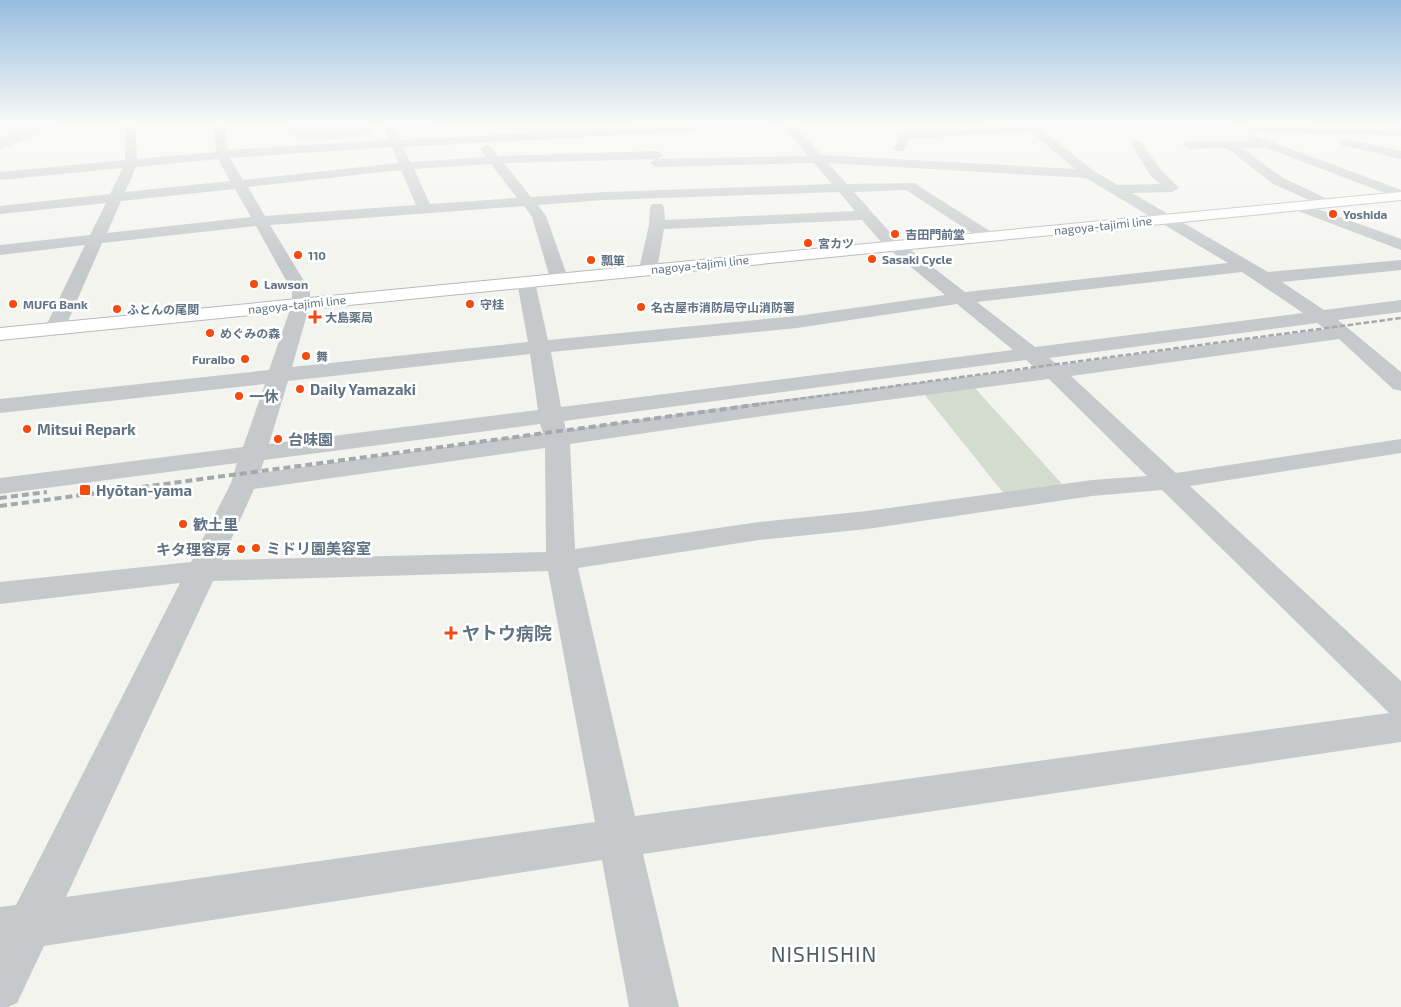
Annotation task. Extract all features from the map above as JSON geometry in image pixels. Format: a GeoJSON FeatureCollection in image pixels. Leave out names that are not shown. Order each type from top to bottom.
{"type":"FeatureCollection","features":[{"type":"Feature","properties":{"kind":"main road","name":"nagoya-tajimi line"},"geometry":{"type":"LineString","coordinates":[[0,334],[1401,196]]}},
{"type":"Feature","properties":{"kind":"street"},"geometry":{"type":"LineString","coordinates":[[0,176],[66,170]]}},
{"type":"Feature","properties":{"kind":"street"},"geometry":{"type":"LineString","coordinates":[[55,328],[94,240],[128,170]]}},
{"type":"Feature","properties":{"kind":"street"},"geometry":{"type":"LineString","coordinates":[[0,986],[14,928],[158,663],[244,483],[301,304],[301,291],[231,170]]}},
{"type":"Feature","properties":{"kind":"street"},"geometry":{"type":"LineString","coordinates":[[0,210],[369,170]]}},
{"type":"Feature","properties":{"kind":"street"},"geometry":{"type":"LineString","coordinates":[[408,170],[425,209]]}},
{"type":"Feature","properties":{"kind":"street"},"geometry":{"type":"LineString","coordinates":[[503,170],[539,216],[559,278]]}},
{"type":"Feature","properties":{"kind":"street"},"geometry":{"type":"LineString","coordinates":[[648,270],[657,225],[656,170]]}},
{"type":"Feature","properties":{"kind":"street"},"geometry":{"type":"LineString","coordinates":[[826,170],[889,241],[1055,373],[1401,703]]}},
{"type":"Feature","properties":{"kind":"street"},"geometry":{"type":"LineString","coordinates":[[1016,170],[1088,174]]}},
{"type":"Feature","properties":{"kind":"street"},"geometry":{"type":"LineString","coordinates":[[1084,170],[1088,174],[1167,218],[1265,278],[1343,332],[1401,384]]}},
{"type":"Feature","properties":{"kind":"street"},"geometry":{"type":"LineString","coordinates":[[1117,189],[1172,188],[1154,170]]}},
{"type":"Feature","properties":{"kind":"street"},"geometry":{"type":"LineString","coordinates":[[1264,170],[1278,181],[1325,203]]}},
{"type":"Feature","properties":{"kind":"street"},"geometry":{"type":"LineString","coordinates":[[1335,170],[1401,196]]}},
{"type":"Feature","properties":{"kind":"street"},"geometry":{"type":"LineString","coordinates":[[0,250],[260,220],[657,193],[909,186],[987,236]]}},
{"type":"Feature","properties":{"kind":"street"},"geometry":{"type":"LineString","coordinates":[[1298,206],[1401,245]]}},
{"type":"Feature","properties":{"kind":"street"},"geometry":{"type":"LineString","coordinates":[[657,225],[867,215]]}},
{"type":"Feature","properties":{"kind":"street"},"geometry":{"type":"LineString","coordinates":[[1265,278],[1401,264]]}},
{"type":"Feature","properties":{"kind":"street"},"geometry":{"type":"LineString","coordinates":[[0,406],[538,347],[797,322],[961,298],[1246,266]]}},
{"type":"Feature","properties":{"kind":"street"},"geometry":{"type":"LineString","coordinates":[[526,282],[555,427],[561,561],[654,1007]]}},
{"type":"Feature","properties":{"kind":"street"},"geometry":{"type":"LineString","coordinates":[[244,483],[555,427],[1031,354],[1318,315],[1401,306]]}},
{"type":"Feature","properties":{"kind":"street"},"geometry":{"type":"LineString","coordinates":[[0,486],[252,454],[555,427],[890,392],[1055,373],[1343,332]]}},
{"type":"Feature","properties":{"kind":"street"},"geometry":{"type":"LineString","coordinates":[[0,594],[201,571],[561,561],[759,532],[868,520],[1092,488],[1168,482],[1401,446]]}},
{"type":"Feature","properties":{"kind":"street"},"geometry":{"type":"LineString","coordinates":[[14,928],[618,838],[1401,727]]}},
{"type":"Feature","properties":{"kind":"shaded area"},"geometry":{"type":"Polygon","coordinates":[[[974,387],[1063,485],[1005,495],[924,394],[974,387]]]}},
{"type":"Feature","properties":{"kind":"railway"},"geometry":{"type":"LineString","coordinates":[[753,405],[1401,318]]}},
{"type":"Feature","properties":{"kind":"railway"},"geometry":{"type":"LineString","coordinates":[[0,506],[762,404]]}},
{"type":"Feature","properties":{"kind":"railway"},"geometry":{"type":"LineString","coordinates":[[0,498],[47,492]]}},
{"type":"Feature","properties":{"kind":"place","name":"Yoshida"},"geometry":{"type":"Point","coordinates":[1333,214]}},
{"type":"Feature","properties":{"kind":"place","name":"吉田門前堂"},"geometry":{"type":"Point","coordinates":[895,234]}},
{"type":"Feature","properties":{"kind":"place","name":"宮カツ"},"geometry":{"type":"Point","coordinates":[808,243]}},
{"type":"Feature","properties":{"kind":"place","name":"110"},"geometry":{"type":"Point","coordinates":[298,255]}},
{"type":"Feature","properties":{"kind":"place","name":"Sasaki Cycle"},"geometry":{"type":"Point","coordinates":[872,259]}},
{"type":"Feature","properties":{"kind":"place","name":"瓢箪"},"geometry":{"type":"Point","coordinates":[591,260]}},
{"type":"Feature","properties":{"kind":"place","name":"Lawson"},"geometry":{"type":"Point","coordinates":[254,284]}},
{"type":"Feature","properties":{"kind":"place","name":"MUFG Bank"},"geometry":{"type":"Point","coordinates":[13,304]}},
{"type":"Feature","properties":{"kind":"place","name":"守桂"},"geometry":{"type":"Point","coordinates":[470,304]}},
{"type":"Feature","properties":{"kind":"place","name":"名古屋市消防局守山消防署"},"geometry":{"type":"Point","coordinates":[641,307]}},
{"type":"Feature","properties":{"kind":"place","name":"ふとんの尾関"},"geometry":{"type":"Point","coordinates":[117,309]}},
{"type":"Feature","properties":{"kind":"place","name":"大島薬局"},"geometry":{"type":"Point","coordinates":[315,317]}},
{"type":"Feature","properties":{"kind":"place","name":"めぐみの森"},"geometry":{"type":"Point","coordinates":[210,333]}},
{"type":"Feature","properties":{"kind":"place","name":"舞"},"geometry":{"type":"Point","coordinates":[306,356]}},
{"type":"Feature","properties":{"kind":"place","name":"Furaibo"},"geometry":{"type":"Point","coordinates":[245,359]}},
{"type":"Feature","properties":{"kind":"place","name":"Daily Yamazaki"},"geometry":{"type":"Point","coordinates":[300,389]}},
{"type":"Feature","properties":{"kind":"place","name":"一休"},"geometry":{"type":"Point","coordinates":[239,396]}},
{"type":"Feature","properties":{"kind":"place","name":"Mitsui Repark"},"geometry":{"type":"Point","coordinates":[27,429]}},
{"type":"Feature","properties":{"kind":"place","name":"台味園"},"geometry":{"type":"Point","coordinates":[278,439]}},
{"type":"Feature","properties":{"kind":"place","name":"Hyōtan-yama"},"geometry":{"type":"Point","coordinates":[85,490]}},
{"type":"Feature","properties":{"kind":"place","name":"歓土里"},"geometry":{"type":"Point","coordinates":[183,524]}},
{"type":"Feature","properties":{"kind":"place","name":"ミドリ園美容室"},"geometry":{"type":"Point","coordinates":[256,548]}},
{"type":"Feature","properties":{"kind":"place","name":"キタ理容房"},"geometry":{"type":"Point","coordinates":[241,549]}},
{"type":"Feature","properties":{"kind":"place","name":"ヤトウ病院"},"geometry":{"type":"Point","coordinates":[451,633]}},
{"type":"Feature","properties":{"kind":"district","name":"NISHISHIN"},"geometry":{"type":"Point","coordinates":[824,953]}}]}
